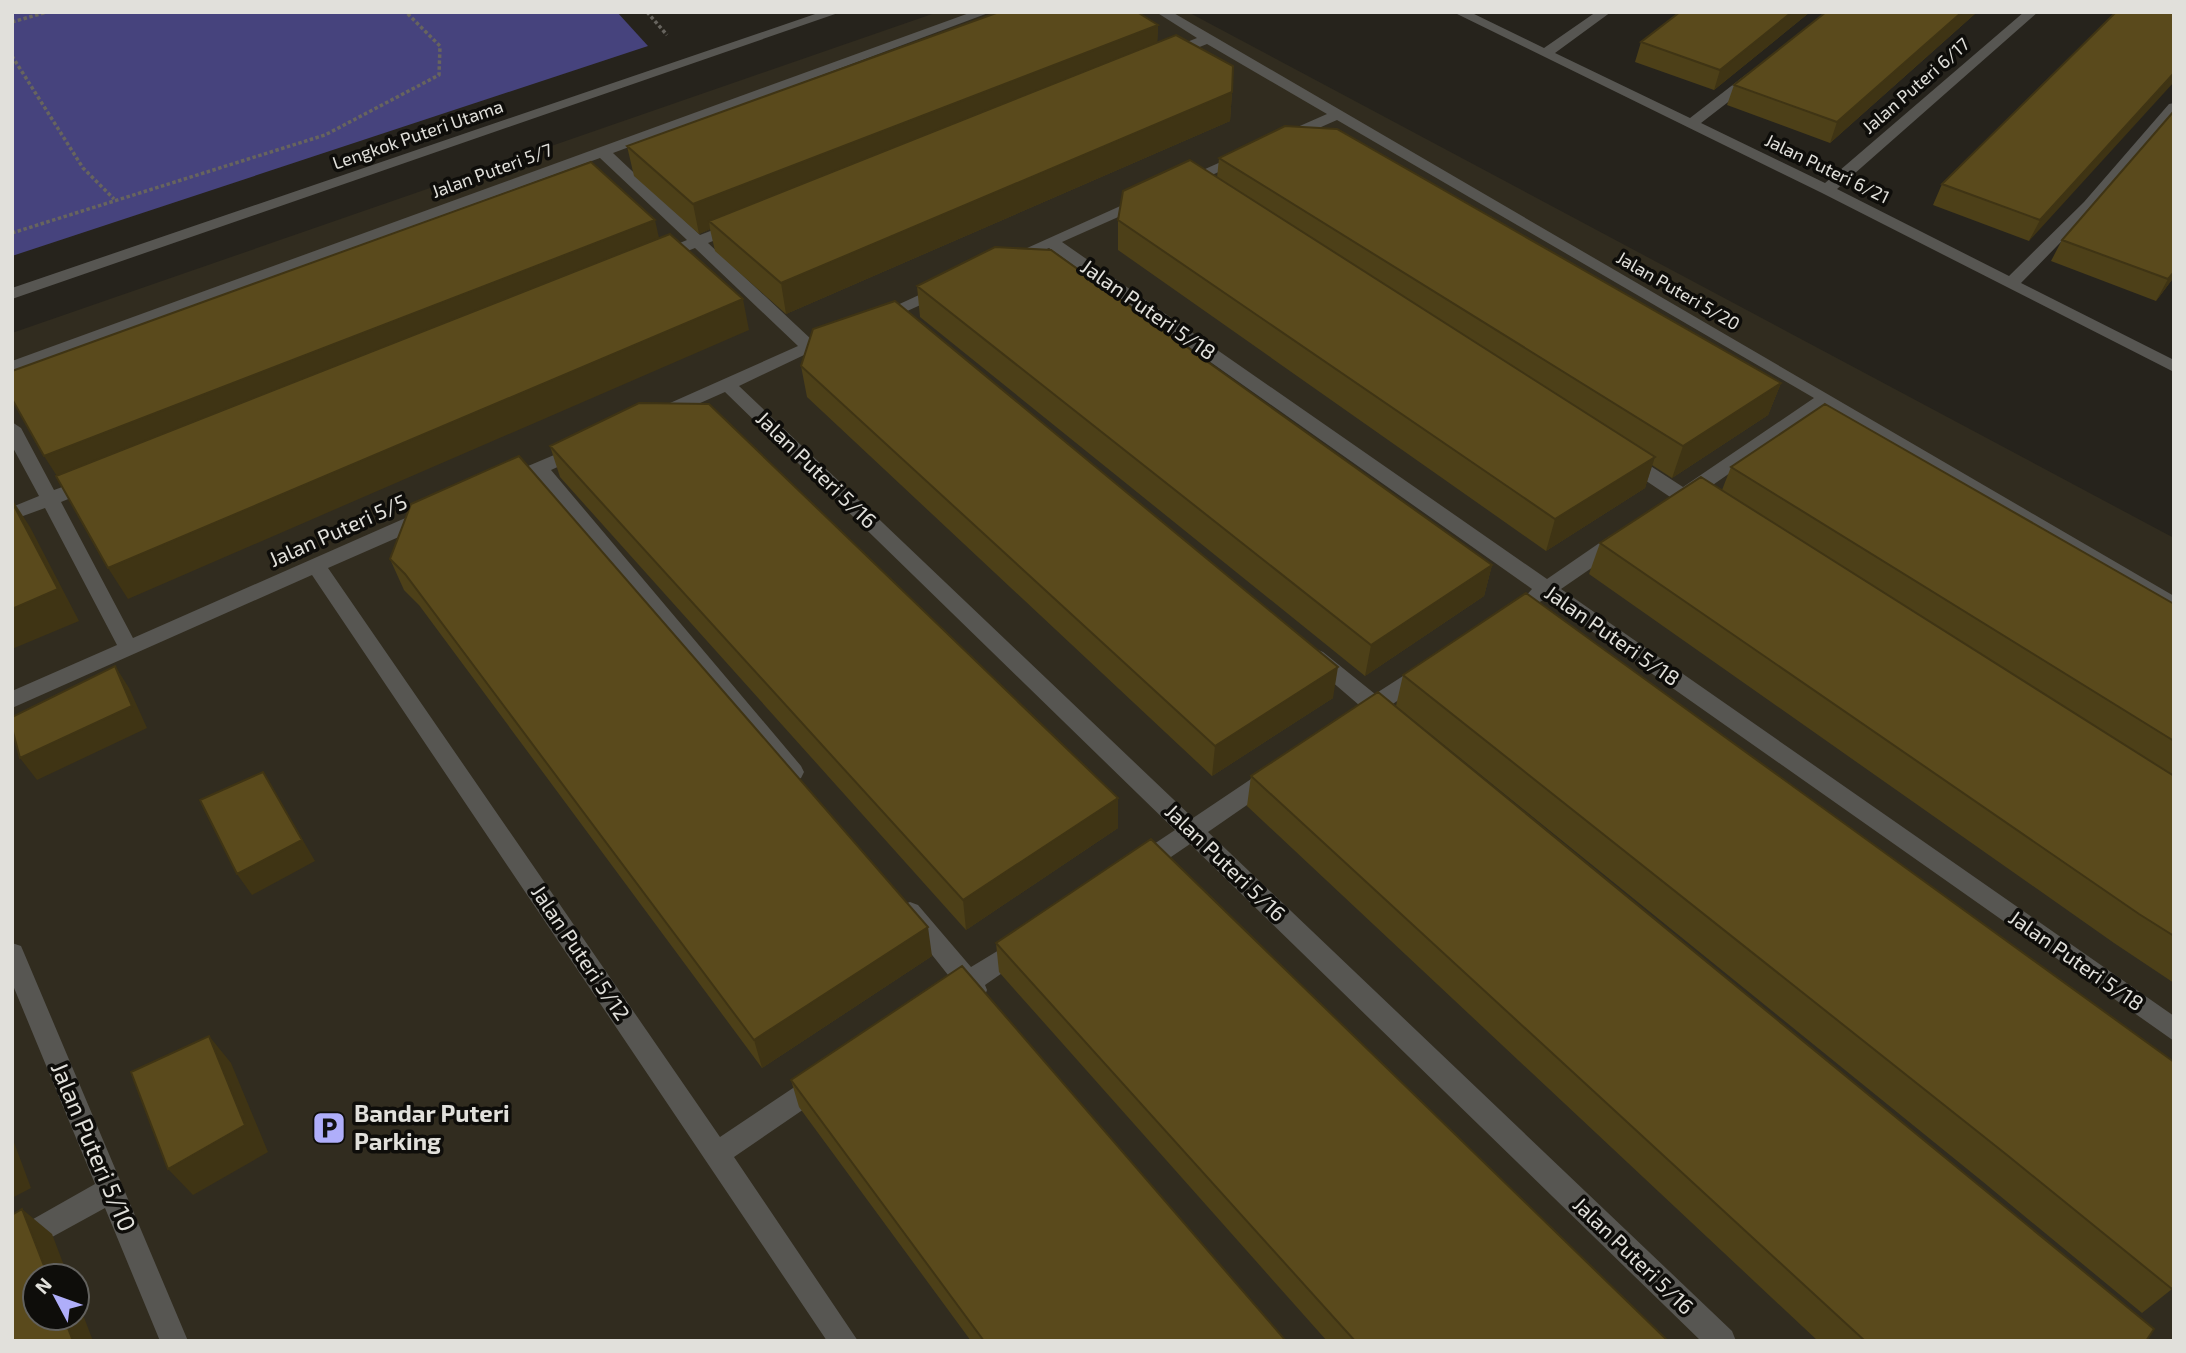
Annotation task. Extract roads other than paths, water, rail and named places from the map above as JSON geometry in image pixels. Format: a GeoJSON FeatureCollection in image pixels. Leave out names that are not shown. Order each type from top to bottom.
{"type":"FeatureCollection","features":[{"type":"Feature","properties":{"kind":"street","name":"Lengkok Puteri Utama"},"geometry":{"type":"LineString","coordinates":[[12,295],[835,12]]}},
{"type":"Feature","properties":{"kind":"street","name":"Jalan Puteri 5/7"},"geometry":{"type":"LineString","coordinates":[[12,367],[985,12]]}},
{"type":"Feature","properties":{"kind":"street","name":"Jalan Puteri 5/20"},"geometry":{"type":"LineString","coordinates":[[1162,12],[1826,398],[2174,605]]}},
{"type":"Feature","properties":{"kind":"street","name":"Jalan Puteri 6/21"},"geometry":{"type":"LineString","coordinates":[[1459,12],[1827,190],[2174,367]]}},
{"type":"Feature","properties":{"kind":"street"},"geometry":{"type":"LineString","coordinates":[[1545,54],[1605,12]]}},
{"type":"Feature","properties":{"kind":"street","name":"Jalan Puteri 6/17"},"geometry":{"type":"LineString","coordinates":[[1827,190],[2032,12]]}},
{"type":"Feature","properties":{"kind":"street"},"geometry":{"type":"LineString","coordinates":[[1156,59],[1207,39]]}},
{"type":"Feature","properties":{"kind":"street"},"geometry":{"type":"LineString","coordinates":[[1692,124],[1767,64]]}},
{"type":"Feature","properties":{"kind":"street"},"geometry":{"type":"LineString","coordinates":[[2011,284],[2089,205],[2174,107]]}},
{"type":"Feature","properties":{"kind":"street"},"geometry":{"type":"LineString","coordinates":[[991,267],[1336,115]]}},
{"type":"Feature","properties":{"kind":"street"},"geometry":{"type":"LineString","coordinates":[[603,152],[810,348]]}},
{"type":"Feature","properties":{"kind":"street"},"geometry":{"type":"LineString","coordinates":[[1196,177],[1219,192]]}},
{"type":"Feature","properties":{"kind":"street"},"geometry":{"type":"LineString","coordinates":[[646,262],[748,221]]}},
{"type":"Feature","properties":{"kind":"street","name":"Jalan Puteri 5/18"},"geometry":{"type":"LineString","coordinates":[[1050,241],[2174,1030]]}},
{"type":"Feature","properties":{"kind":"street"},"geometry":{"type":"LineString","coordinates":[[640,423],[968,278]]}},
{"type":"Feature","properties":{"kind":"street"},"geometry":{"type":"LineString","coordinates":[[897,309],[918,327]]}},
{"type":"Feature","properties":{"kind":"street","name":"Jalan Puteri 5/16"},"geometry":{"type":"LineString","coordinates":[[728,385],[1722,1341]]}},
{"type":"Feature","properties":{"kind":"street"},"geometry":{"type":"LineString","coordinates":[[1660,512],[1826,398]]}},
{"type":"Feature","properties":{"kind":"street"},"geometry":{"type":"LineString","coordinates":[[12,428],[129,649]]}},
{"type":"Feature","properties":{"kind":"street"},"geometry":{"type":"LineString","coordinates":[[489,489],[602,440]]}},
{"type":"Feature","properties":{"kind":"street"},"geometry":{"type":"LineString","coordinates":[[1613,451],[1718,519]]}},
{"type":"Feature","properties":{"kind":"street"},"geometry":{"type":"LineString","coordinates":[[538,468],[807,789]]}},
{"type":"Feature","properties":{"kind":"street"},"geometry":{"type":"LineString","coordinates":[[12,514],[116,473]]}},
{"type":"Feature","properties":{"kind":"street","name":"Jalan Puteri 5/5"},"geometry":{"type":"LineString","coordinates":[[12,701],[440,511]]}},
{"type":"Feature","properties":{"kind":"street"},"geometry":{"type":"LineString","coordinates":[[1512,613],[1637,527]]}},
{"type":"Feature","properties":{"kind":"street","name":"Jalan Puteri 5/12"},"geometry":{"type":"LineString","coordinates":[[316,566],[844,1341]]}},
{"type":"Feature","properties":{"kind":"street"},"geometry":{"type":"LineString","coordinates":[[1301,644],[1407,733]]}},
{"type":"Feature","properties":{"kind":"street"},"geometry":{"type":"LineString","coordinates":[[1341,729],[1443,659]]}},
{"type":"Feature","properties":{"kind":"street"},"geometry":{"type":"LineString","coordinates":[[1125,876],[1283,768]]}},
{"type":"Feature","properties":{"kind":"street"},"geometry":{"type":"LineString","coordinates":[[897,897],[996,1013]]}},
{"type":"Feature","properties":{"kind":"street"},"geometry":{"type":"LineString","coordinates":[[934,1006],[1036,937]]}},
{"type":"Feature","properties":{"kind":"street","name":"Jalan Puteri 5/10"},"geometry":{"type":"LineString","coordinates":[[12,953],[174,1341]]}},
{"type":"Feature","properties":{"kind":"street"},"geometry":{"type":"LineString","coordinates":[[717,1154],[843,1068]]}},
{"type":"Feature","properties":{"kind":"street"},"geometry":{"type":"LineString","coordinates":[[12,1247],[110,1190]]}},
{"type":"Feature","properties":{"kind":"place","name":"Bandar Puteri Parking"},"geometry":{"type":"Point","coordinates":[329,1128]}}]}
